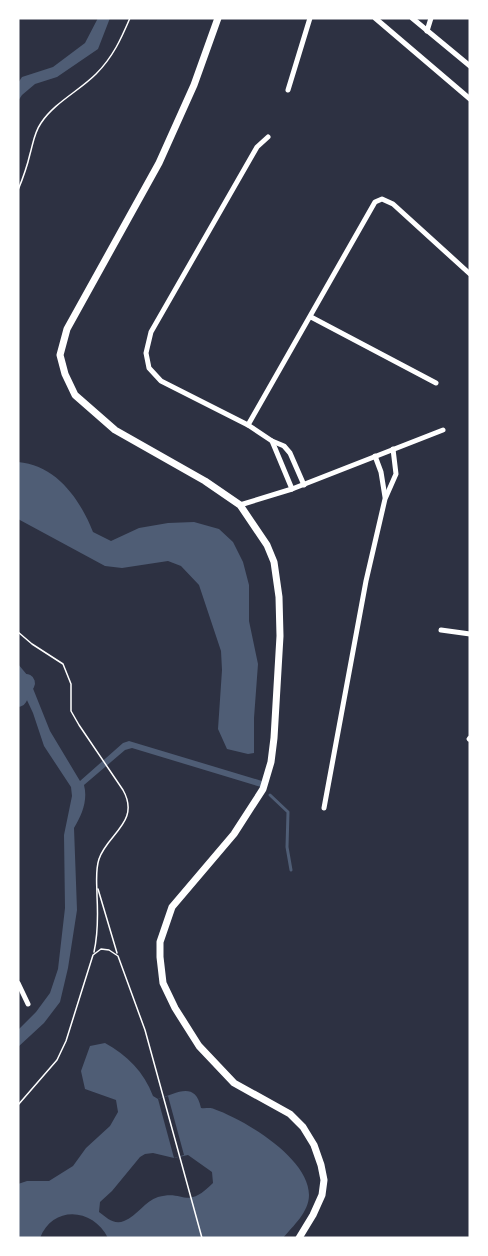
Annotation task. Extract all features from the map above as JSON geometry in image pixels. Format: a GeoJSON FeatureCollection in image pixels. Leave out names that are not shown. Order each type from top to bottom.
{"type":"FeatureCollection","features":[{"type":"Feature","properties":{"kind":"street"},"geometry":{"type":"LineString","coordinates":[[218,18],[194,85],[159,163],[68,329],[60,355],[65,374],[75,395],[115,430],[205,481],[240,505],[267,545],[274,562],[279,597],[280,636],[270,762],[263,789],[240,825],[172,907],[160,942],[160,957],[163,983],[175,1008],[199,1046],[234,1083],[290,1114],[303,1127],[314,1145],[324,1180],[322,1195],[314,1215],[299,1238]]}},
{"type":"Feature","properties":{"kind":"street"},"geometry":{"type":"LineString","coordinates":[[288,90],[310,18]]}},
{"type":"Feature","properties":{"kind":"street"},"geometry":{"type":"LineString","coordinates":[[375,18],[470,99]]}},
{"type":"Feature","properties":{"kind":"street"},"geometry":{"type":"LineString","coordinates":[[412,18],[470,66]]}},
{"type":"Feature","properties":{"kind":"street"},"geometry":{"type":"LineString","coordinates":[[427,31],[431,18]]}},
{"type":"Feature","properties":{"kind":"street"},"geometry":{"type":"LineString","coordinates":[[268,137],[256,147],[151,332],[146,353],[149,368],[161,381],[249,425],[272,441],[284,446],[290,453],[304,485]]}},
{"type":"Feature","properties":{"kind":"street"},"geometry":{"type":"LineString","coordinates":[[249,425],[375,202],[382,199],[393,204],[470,274]]}},
{"type":"Feature","properties":{"kind":"street"},"geometry":{"type":"LineString","coordinates":[[311,317],[436,383]]}},
{"type":"Feature","properties":{"kind":"street"},"geometry":{"type":"LineString","coordinates":[[240,505],[304,485],[443,430]]}},
{"type":"Feature","properties":{"kind":"street"},"geometry":{"type":"LineString","coordinates":[[272,441],[292,489]]}},
{"type":"Feature","properties":{"kind":"street"},"geometry":{"type":"LineString","coordinates":[[324,808],[366,581],[385,499],[396,474],[393,449]]}},
{"type":"Feature","properties":{"kind":"street"},"geometry":{"type":"LineString","coordinates":[[279,456],[290,453]]}},
{"type":"Feature","properties":{"kind":"street"},"geometry":{"type":"LineString","coordinates":[[375,456],[381,472],[385,499]]}},
{"type":"Feature","properties":{"kind":"street"},"geometry":{"type":"LineString","coordinates":[[441,630],[470,634]]}},
{"type":"Feature","properties":{"kind":"street"},"geometry":{"type":"LineString","coordinates":[[18,983],[28,1004]]}},
{"type":"Feature","properties":{"kind":"path"},"geometry":{"type":"LineString","coordinates":[[18,190],[39,126],[47,114],[95,75],[105,64],[116,50],[130,18]]}},
{"type":"Feature","properties":{"kind":"path"},"geometry":{"type":"LineString","coordinates":[[18,632],[63,664],[71,684],[71,711],[126,796],[128,806],[125,820],[101,853],[96,867],[97,938],[66,1041],[57,1060],[18,1106]]}},
{"type":"Feature","properties":{"kind":"path"},"geometry":{"type":"LineString","coordinates":[[97,885],[118,956],[144,1030],[202,1238]]}},
{"type":"Feature","properties":{"kind":"path"},"geometry":{"type":"LineString","coordinates":[[93,955],[98,950],[104,949],[113,951],[118,956]]}},
{"type":"Feature","properties":{"kind":"water"},"geometry":{"type":"Polygon","coordinates":[[[98,18],[110,18],[98,49],[57,77],[35,84],[18,101],[18,83],[22,77],[53,67],[85,43],[98,18]]]}},
{"type":"Feature","properties":{"kind":"water"},"geometry":{"type":"Polygon","coordinates":[[[18,462],[32,465],[55,477],[74,496],[93,532],[111,541],[139,528],[168,523],[194,522],[219,529],[233,542],[243,562],[249,585],[249,621],[258,664],[254,753],[248,754],[227,749],[218,729],[221,651],[199,585],[181,566],[168,561],[122,568],[105,566],[18,519],[18,462]]]}},
{"type":"Feature","properties":{"kind":"water"},"geometry":{"type":"Polygon","coordinates":[[[18,664],[28,676],[50,731],[80,781],[123,743],[129,741],[262,781],[261,787],[132,748],[125,750],[84,785],[84,807],[74,828],[77,910],[60,1002],[44,1023],[18,1047],[18,1030],[36,1012],[50,993],[58,969],[65,908],[64,835],[72,796],[71,787],[44,746],[33,713],[18,681],[18,664]]]}},
{"type":"Feature","properties":{"kind":"water"},"geometry":{"type":"Polygon","coordinates":[[[105,1043],[121,1053],[140,1072],[153,1096],[158,1099],[178,1092],[190,1092],[198,1099],[201,1108],[212,1108],[242,1122],[258,1131],[287,1154],[306,1181],[309,1195],[306,1207],[296,1224],[283,1238],[108,1238],[93,1221],[73,1214],[54,1220],[46,1227],[40,1238],[18,1238],[18,1184],[27,1181],[49,1181],[73,1166],[86,1148],[110,1126],[118,1112],[116,1100],[85,1089],[81,1071],[90,1046],[105,1043]],[[153,1153],[140,1157],[100,1202],[99,1212],[111,1220],[120,1222],[129,1219],[158,1197],[174,1195],[190,1198],[213,1183],[212,1172],[188,1155],[174,1158],[153,1153]]]}},
{"type":"Feature","properties":{"kind":"pier"},"geometry":{"type":"Polygon","coordinates":[[[168,1096],[184,1155],[174,1158],[158,1099],[168,1096]]]}},
{"type":"Feature","properties":{"kind":"waterway"},"geometry":{"type":"LineString","coordinates":[[18,698],[26,683]]}},
{"type":"Feature","properties":{"kind":"waterway"},"geometry":{"type":"LineString","coordinates":[[270,795],[288,812],[287,847],[291,870]]}}]}
